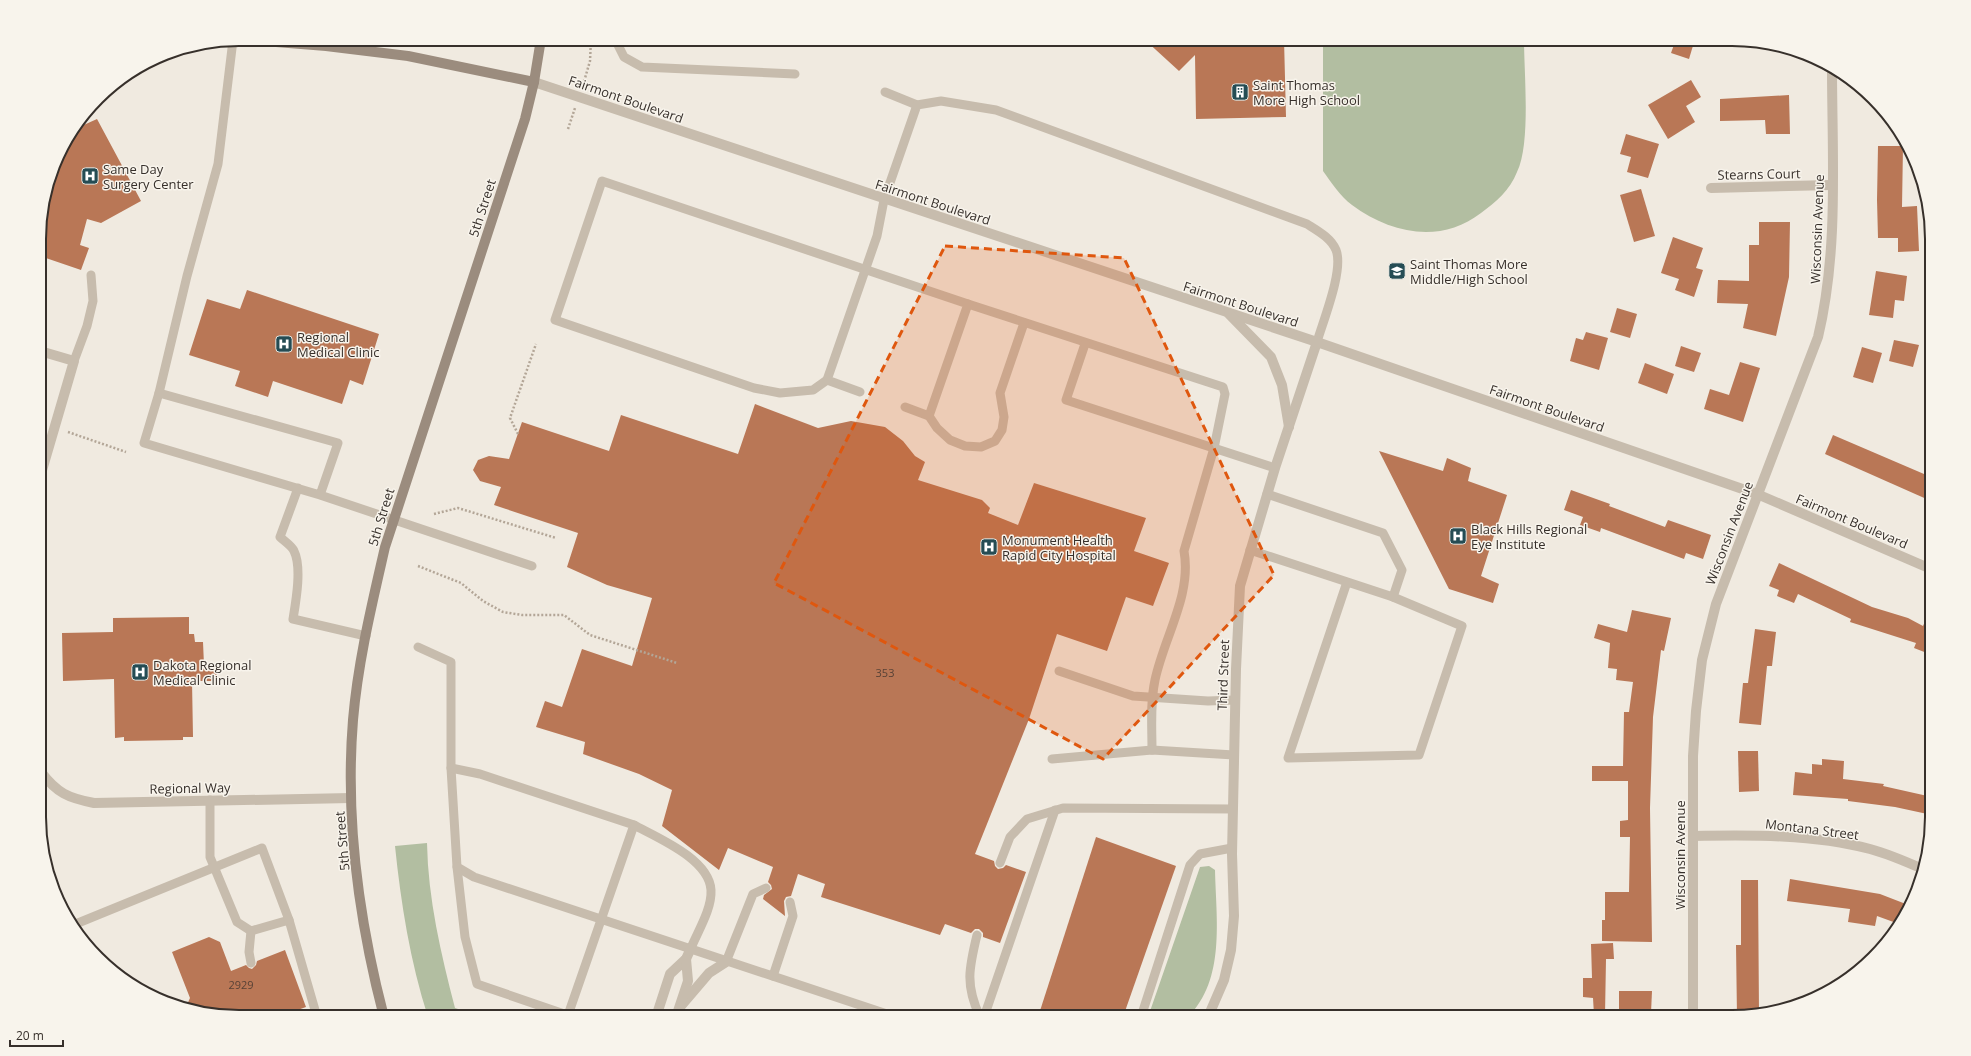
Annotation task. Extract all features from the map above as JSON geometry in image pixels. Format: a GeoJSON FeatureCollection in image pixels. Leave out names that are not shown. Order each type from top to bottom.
{"type":"FeatureCollection","features":[{"type":"Feature","properties":{"kind":"main road"},"geometry":{"type":"LineString","coordinates":[[326,46],[408,56],[534,82]]}},
{"type":"Feature","properties":{"kind":"main road","name":"5th Street"},"geometry":{"type":"LineString","coordinates":[[382,1010],[362,913],[355,854],[351,798],[354,719],[366,636],[376,585],[394,518],[510,165],[534,82],[540,46]]}},
{"type":"Feature","properties":{"kind":"street","name":"Wisconsin Avenue"},"geometry":{"type":"LineString","coordinates":[[1693,1010],[1693,756],[1696,711],[1702,660],[1716,604],[1818,337],[1826,304],[1831,252],[1832,74]]}},
{"type":"Feature","properties":{"kind":"street","name":"Fairmont Boulevard"},"geometry":{"type":"LineString","coordinates":[[534,82],[884,200],[1317,342],[1758,494],[1925,566]]}},
{"type":"Feature","properties":{"kind":"street","name":"Stearns Court"},"geometry":{"type":"LineString","coordinates":[[1711,188],[1832,185]]}},
{"type":"Feature","properties":{"kind":"street"},"geometry":{"type":"LineString","coordinates":[[1227,313],[1271,358],[1282,385],[1289,427]]}},
{"type":"Feature","properties":{"kind":"street","name":"Third Street"},"geometry":{"type":"LineString","coordinates":[[1211,1010],[1224,980],[1231,950],[1234,916],[1232,848],[1235,700],[1240,586],[1275,468],[1317,342]]}},
{"type":"Feature","properties":{"kind":"street"},"geometry":{"type":"LineString","coordinates":[[46,354],[74,361],[46,456]]}},
{"type":"Feature","properties":{"kind":"street","name":"Regional Way"},"geometry":{"type":"LineString","coordinates":[[46,779],[62,794],[75,799],[94,803],[351,798]]}},
{"type":"Feature","properties":{"kind":"street","name":"Montana Street"},"geometry":{"type":"LineString","coordinates":[[1693,836],[1764,835],[1844,844],[1871,849],[1918,867]]}},
{"type":"Feature","properties":{"kind":"street"},"geometry":{"type":"LineString","coordinates":[[658,1010],[670,974],[686,960],[692,948]]}},
{"type":"Feature","properties":{"kind":"street"},"geometry":{"type":"LineString","coordinates":[[679,1010],[688,981],[686,960]]}},
{"type":"Feature","properties":{"kind":"street"},"geometry":{"type":"LineString","coordinates":[[680,1007],[709,973],[726,962]]}},
{"type":"Feature","properties":{"kind":"lane"},"geometry":{"type":"LineString","coordinates":[[232,46],[218,164],[187,276],[159,392],[144,443],[394,518],[428,532],[532,566]]}},
{"type":"Feature","properties":{"kind":"lane"},"geometry":{"type":"LineString","coordinates":[[618,46],[624,57],[642,67],[795,74]]}},
{"type":"Feature","properties":{"kind":"lane"},"geometry":{"type":"LineString","coordinates":[[885,92],[917,105],[941,101],[996,110],[1307,224],[1326,237],[1336,251],[1338,268],[1335,284],[1317,342]]}},
{"type":"Feature","properties":{"kind":"lane"},"geometry":{"type":"LineString","coordinates":[[917,105],[884,200],[878,234],[865,271],[827,380],[813,390],[780,392],[754,388],[555,320],[602,181],[865,271],[1223,388],[1225,394],[1214,448],[1184,550],[1187,566],[1186,583],[1155,678],[1151,698],[1152,750]]}},
{"type":"Feature","properties":{"kind":"lane"},"geometry":{"type":"LineString","coordinates":[[74,361],[87,326],[93,301],[91,275]]}},
{"type":"Feature","properties":{"kind":"lane"},"geometry":{"type":"LineString","coordinates":[[929,416],[968,304]]}},
{"type":"Feature","properties":{"kind":"lane"},"geometry":{"type":"LineString","coordinates":[[905,407],[929,416],[937,428],[950,440],[965,446],[981,447],[995,441],[1002,430],[1004,417],[1000,393],[1024,323]]}},
{"type":"Feature","properties":{"kind":"lane"},"geometry":{"type":"LineString","coordinates":[[1085,344],[1066,400],[1275,468]]}},
{"type":"Feature","properties":{"kind":"lane"},"geometry":{"type":"LineString","coordinates":[[827,380],[860,392]]}},
{"type":"Feature","properties":{"kind":"lane"},"geometry":{"type":"LineString","coordinates":[[159,392],[338,443],[320,495]]}},
{"type":"Feature","properties":{"kind":"lane"},"geometry":{"type":"LineString","coordinates":[[298,488],[280,537],[294,550],[297,568],[297,595],[293,619],[366,636]]}},
{"type":"Feature","properties":{"kind":"lane"},"geometry":{"type":"LineString","coordinates":[[1267,494],[1383,533],[1402,570],[1393,597]]}},
{"type":"Feature","properties":{"kind":"lane"},"geometry":{"type":"LineString","coordinates":[[1250,550],[1393,597],[1462,626],[1420,755],[1288,758],[1347,582]]}},
{"type":"Feature","properties":{"kind":"lane"},"geometry":{"type":"LineString","coordinates":[[418,647],[451,662],[451,768],[457,867],[465,937],[476,984],[553,1010]]}},
{"type":"Feature","properties":{"kind":"lane"},"geometry":{"type":"LineString","coordinates":[[1059,671],[1133,696],[1208,701],[1235,700]]}},
{"type":"Feature","properties":{"kind":"lane"},"geometry":{"type":"LineString","coordinates":[[1052,759],[1152,750],[1234,755]]}},
{"type":"Feature","properties":{"kind":"lane"},"geometry":{"type":"LineString","coordinates":[[451,768],[480,774],[634,825],[692,859],[706,872],[711,890],[708,908],[692,948]]}},
{"type":"Feature","properties":{"kind":"lane"},"geometry":{"type":"LineString","coordinates":[[210,800],[210,857],[237,922],[251,931],[289,920]]}},
{"type":"Feature","properties":{"kind":"lane"},"geometry":{"type":"LineString","coordinates":[[1000,863],[1010,837],[1026,819],[1063,808],[1233,809]]}},
{"type":"Feature","properties":{"kind":"lane"},"geometry":{"type":"LineString","coordinates":[[986,1010],[1055,810]]}},
{"type":"Feature","properties":{"kind":"lane"},"geometry":{"type":"LineString","coordinates":[[573,1010],[601,920],[634,825]]}},
{"type":"Feature","properties":{"kind":"lane"},"geometry":{"type":"LineString","coordinates":[[78,923],[214,866],[262,848],[289,920],[315,1010]]}},
{"type":"Feature","properties":{"kind":"lane"},"geometry":{"type":"LineString","coordinates":[[1143,1010],[1190,865],[1200,854],[1232,848]]}},
{"type":"Feature","properties":{"kind":"lane"},"geometry":{"type":"LineString","coordinates":[[457,867],[474,877],[601,920],[692,948],[726,962],[875,1010]]}},
{"type":"Feature","properties":{"kind":"lane"},"geometry":{"type":"LineString","coordinates":[[726,962],[753,894],[766,888]]}},
{"type":"Feature","properties":{"kind":"lane"},"geometry":{"type":"LineString","coordinates":[[773,976],[793,916],[790,902]]}},
{"type":"Feature","properties":{"kind":"lane"},"geometry":{"type":"LineString","coordinates":[[251,931],[251,963]]}},
{"type":"Feature","properties":{"kind":"lane"},"geometry":{"type":"LineString","coordinates":[[977,935],[969,967],[972,998],[977,1010]]}},
{"type":"Feature","properties":{"kind":"path"},"geometry":{"type":"LineString","coordinates":[[518,434],[510,418],[536,344]]}},
{"type":"Feature","properties":{"kind":"path"},"geometry":{"type":"LineString","coordinates":[[54,428],[126,452]]}},
{"type":"Feature","properties":{"kind":"path"},"geometry":{"type":"LineString","coordinates":[[434,514],[458,508],[556,538]]}},
{"type":"Feature","properties":{"kind":"path"},"geometry":{"type":"LineString","coordinates":[[418,566],[461,583],[483,601],[503,612],[522,615],[564,615],[590,635],[677,664]]}},
{"type":"Feature","properties":{"kind":"highlighted area"},"geometry":{"type":"Polygon","coordinates":[[[945,246],[1124,258],[1274,575],[1103,759],[774,583],[945,246]]]}},
{"type":"Feature","properties":{"kind":"green space"},"geometry":{"type":"Polygon","coordinates":[[[1323,46],[1524,46],[1526,107],[1524,144],[1517,172],[1511,184],[1497,200],[1487,209],[1466,223],[1449,229],[1433,232],[1416,232],[1383,223],[1352,205],[1340,193],[1323,171],[1323,46]]]}},
{"type":"Feature","properties":{"kind":"green space"},"geometry":{"type":"Polygon","coordinates":[[[427,843],[430,885],[440,947],[455,1008],[461,1010],[426,1010],[411,954],[400,889],[395,846],[427,843]]]}},
{"type":"Feature","properties":{"kind":"green space"},"geometry":{"type":"Polygon","coordinates":[[[1209,866],[1215,870],[1217,928],[1216,948],[1214,967],[1208,985],[1200,1002],[1194,1010],[1150,1010],[1200,867],[1209,866]]]}},
{"type":"Feature","properties":{"kind":"building","name":"Saint Thomas More High School"},"geometry":{"type":"Polygon","coordinates":[[[1152,46],[1284,46],[1286,117],[1196,119],[1195,55],[1179,71],[1152,46]]]}},
{"type":"Feature","properties":{"kind":"building"},"geometry":{"type":"Polygon","coordinates":[[[1674,46],[1693,46],[1689,59],[1671,53],[1674,46]]]}},
{"type":"Feature","properties":{"kind":"building"},"geometry":{"type":"Polygon","coordinates":[[[1691,80],[1701,97],[1686,106],[1695,122],[1668,139],[1648,105],[1691,80]]]}},
{"type":"Feature","properties":{"kind":"building"},"geometry":{"type":"Polygon","coordinates":[[[1789,95],[1790,134],[1766,134],[1765,120],[1720,121],[1720,99],[1789,95]]]}},
{"type":"Feature","properties":{"kind":"building","name":"Same Day Surgery Center"},"geometry":{"type":"Polygon","coordinates":[[[97,119],[141,201],[101,223],[87,219],[80,245],[89,248],[81,270],[46,258],[46,226],[56,177],[72,142],[83,125],[97,119]]]}},
{"type":"Feature","properties":{"kind":"building"},"geometry":{"type":"Polygon","coordinates":[[[1626,134],[1659,144],[1648,178],[1627,172],[1631,157],[1620,154],[1626,134]]]}},
{"type":"Feature","properties":{"kind":"building"},"geometry":{"type":"Polygon","coordinates":[[[1878,146],[1901,146],[1903,150],[1902,207],[1917,206],[1919,251],[1898,252],[1898,238],[1878,238],[1878,146]]]}},
{"type":"Feature","properties":{"kind":"building"},"geometry":{"type":"Polygon","coordinates":[[[1641,189],[1655,236],[1634,242],[1620,195],[1641,189]]]}},
{"type":"Feature","properties":{"kind":"building"},"geometry":{"type":"Polygon","coordinates":[[[1759,222],[1790,222],[1789,277],[1776,336],[1743,328],[1748,304],[1717,303],[1718,280],[1749,281],[1749,245],[1759,245],[1759,222]]]}},
{"type":"Feature","properties":{"kind":"building"},"geometry":{"type":"Polygon","coordinates":[[[1673,237],[1703,248],[1696,268],[1703,270],[1694,297],[1675,290],[1679,279],[1661,273],[1673,237]]]}},
{"type":"Feature","properties":{"kind":"building"},"geometry":{"type":"Polygon","coordinates":[[[1876,271],[1907,276],[1904,301],[1895,300],[1893,318],[1869,315],[1876,271]]]}},
{"type":"Feature","properties":{"kind":"building","name":"Regional Medical Clinic"},"geometry":{"type":"Polygon","coordinates":[[[247,290],[379,334],[363,385],[350,380],[342,404],[273,381],[268,397],[235,386],[240,371],[189,355],[207,299],[240,309],[247,290]]]}},
{"type":"Feature","properties":{"kind":"building"},"geometry":{"type":"Polygon","coordinates":[[[1617,308],[1637,314],[1630,338],[1610,332],[1617,308]]]}},
{"type":"Feature","properties":{"kind":"building"},"geometry":{"type":"Polygon","coordinates":[[[1586,332],[1608,338],[1599,370],[1570,361],[1576,338],[1583,340],[1586,332]]]}},
{"type":"Feature","properties":{"kind":"building"},"geometry":{"type":"Polygon","coordinates":[[[1894,340],[1919,345],[1913,367],[1889,361],[1894,340]]]}},
{"type":"Feature","properties":{"kind":"building"},"geometry":{"type":"Polygon","coordinates":[[[1681,346],[1701,353],[1694,372],[1675,366],[1681,346]]]}},
{"type":"Feature","properties":{"kind":"building"},"geometry":{"type":"Polygon","coordinates":[[[1862,347],[1882,353],[1873,383],[1853,377],[1862,347]]]}},
{"type":"Feature","properties":{"kind":"building"},"geometry":{"type":"Polygon","coordinates":[[[1740,362],[1760,368],[1743,422],[1704,409],[1710,389],[1729,395],[1740,362]]]}},
{"type":"Feature","properties":{"kind":"building"},"geometry":{"type":"Polygon","coordinates":[[[1645,363],[1674,374],[1667,394],[1638,383],[1645,363]]]}},
{"type":"Feature","properties":{"kind":"building","name":"Monument Health Rapid City Hospital"},"geometry":{"type":"Polygon","coordinates":[[[755,404],[818,428],[851,421],[885,427],[903,441],[915,456],[925,462],[918,480],[982,500],[990,508],[988,513],[1018,525],[1034,483],[1146,518],[1134,551],[1169,563],[1153,606],[1126,597],[1107,651],[1057,634],[1029,719],[975,854],[994,861],[995,866],[998,869],[1003,868],[1006,865],[1026,872],[1000,943],[983,937],[983,933],[979,929],[975,929],[971,933],[945,924],[940,935],[821,897],[825,884],[798,874],[791,896],[786,897],[784,901],[785,916],[763,899],[764,895],[772,889],[768,882],[773,867],[728,848],[719,870],[662,826],[672,790],[639,774],[583,754],[585,742],[536,727],[545,701],[562,707],[582,649],[632,666],[652,598],[607,585],[567,567],[578,533],[494,505],[501,487],[480,481],[473,470],[478,460],[489,456],[509,459],[522,422],[609,451],[621,415],[738,454],[755,404]]]}},
{"type":"Feature","properties":{"kind":"building"},"geometry":{"type":"Polygon","coordinates":[[[1833,435],[1925,474],[1925,498],[1825,454],[1833,435]]]}},
{"type":"Feature","properties":{"kind":"building","name":"Black Hills Regional Eye Institute"},"geometry":{"type":"Polygon","coordinates":[[[1379,451],[1443,471],[1447,458],[1471,468],[1468,481],[1507,495],[1481,576],[1499,584],[1493,603],[1449,589],[1379,451]]]}},
{"type":"Feature","properties":{"kind":"building"},"geometry":{"type":"Polygon","coordinates":[[[1571,490],[1610,504],[1609,506],[1665,527],[1668,520],[1711,535],[1703,559],[1686,553],[1684,559],[1601,528],[1600,532],[1580,525],[1583,517],[1564,510],[1571,490]]]}},
{"type":"Feature","properties":{"kind":"building"},"geometry":{"type":"Polygon","coordinates":[[[1779,563],[1872,607],[1908,618],[1923,626],[1925,622],[1925,652],[1914,648],[1916,643],[1850,622],[1851,619],[1798,594],[1794,603],[1777,596],[1779,590],[1769,586],[1779,563]]]}},
{"type":"Feature","properties":{"kind":"building"},"geometry":{"type":"Polygon","coordinates":[[[1632,610],[1671,618],[1664,651],[1661,650],[1653,717],[1650,808],[1652,942],[1602,941],[1602,920],[1605,920],[1605,892],[1629,892],[1630,837],[1620,837],[1620,821],[1628,820],[1628,781],[1592,781],[1592,766],[1623,766],[1624,712],[1629,712],[1633,682],[1616,680],[1617,669],[1608,668],[1610,643],[1594,638],[1598,624],[1627,632],[1632,610]]]}},
{"type":"Feature","properties":{"kind":"building","name":"Dakota Regional Medical Clinic"},"geometry":{"type":"Polygon","coordinates":[[[189,617],[189,634],[194,634],[195,642],[203,642],[204,665],[217,665],[217,681],[192,681],[193,737],[183,737],[183,740],[124,741],[124,737],[115,738],[114,679],[63,681],[62,633],[113,632],[113,618],[189,617]]]}},
{"type":"Feature","properties":{"kind":"building"},"geometry":{"type":"Polygon","coordinates":[[[1755,629],[1776,632],[1772,666],[1767,666],[1761,725],[1739,723],[1743,683],[1748,683],[1755,629]]]}},
{"type":"Feature","properties":{"kind":"building"},"geometry":{"type":"Polygon","coordinates":[[[1738,751],[1758,751],[1759,791],[1739,792],[1738,751]]]}},
{"type":"Feature","properties":{"kind":"building"},"geometry":{"type":"Polygon","coordinates":[[[1822,759],[1844,761],[1843,779],[1884,784],[1883,786],[1925,795],[1925,813],[1895,807],[1848,801],[1848,799],[1793,795],[1795,772],[1812,774],[1812,764],[1822,765],[1822,759]]]}},
{"type":"Feature","properties":{"kind":"building"},"geometry":{"type":"Polygon","coordinates":[[[1096,837],[1176,866],[1125,1010],[1040,1010],[1096,837]]]}},
{"type":"Feature","properties":{"kind":"building"},"geometry":{"type":"Polygon","coordinates":[[[1790,879],[1880,894],[1904,903],[1894,922],[1877,916],[1875,926],[1848,922],[1850,909],[1787,901],[1790,879]]]}},
{"type":"Feature","properties":{"kind":"building"},"geometry":{"type":"Polygon","coordinates":[[[1741,880],[1758,880],[1759,1008],[1737,1010],[1736,945],[1741,945],[1741,880]]]}},
{"type":"Feature","properties":{"kind":"building"},"geometry":{"type":"Polygon","coordinates":[[[209,937],[220,942],[231,971],[246,965],[252,969],[256,965],[257,961],[285,950],[306,1007],[298,1010],[226,1010],[188,1003],[190,998],[172,952],[209,937]]]}},
{"type":"Feature","properties":{"kind":"building"},"geometry":{"type":"Polygon","coordinates":[[[1613,943],[1614,959],[1606,959],[1605,1010],[1594,1010],[1593,998],[1583,997],[1583,978],[1592,978],[1591,944],[1613,943]]]}},
{"type":"Feature","properties":{"kind":"building"},"geometry":{"type":"Polygon","coordinates":[[[1619,991],[1652,991],[1651,1010],[1619,1010],[1619,991]]]}},
{"type":"Feature","properties":{"kind":"place","name":"Saint Thomas More High School"},"geometry":{"type":"Point","coordinates":[1240,92]}},
{"type":"Feature","properties":{"kind":"place","name":"Same Day Surgery Center"},"geometry":{"type":"Point","coordinates":[90,176]}},
{"type":"Feature","properties":{"kind":"place","name":"Saint Thomas More Middle/High School"},"geometry":{"type":"Point","coordinates":[1397,271]}},
{"type":"Feature","properties":{"kind":"place","name":"Regional Medical Clinic"},"geometry":{"type":"Point","coordinates":[284,344]}},
{"type":"Feature","properties":{"kind":"place","name":"Black Hills Regional Eye Institute"},"geometry":{"type":"Point","coordinates":[1458,536]}},
{"type":"Feature","properties":{"kind":"place","name":"Monument Health Rapid City Hospital"},"geometry":{"type":"Point","coordinates":[989,547]}},
{"type":"Feature","properties":{"kind":"place","name":"Dakota Regional Medical Clinic"},"geometry":{"type":"Point","coordinates":[140,672]}}]}
